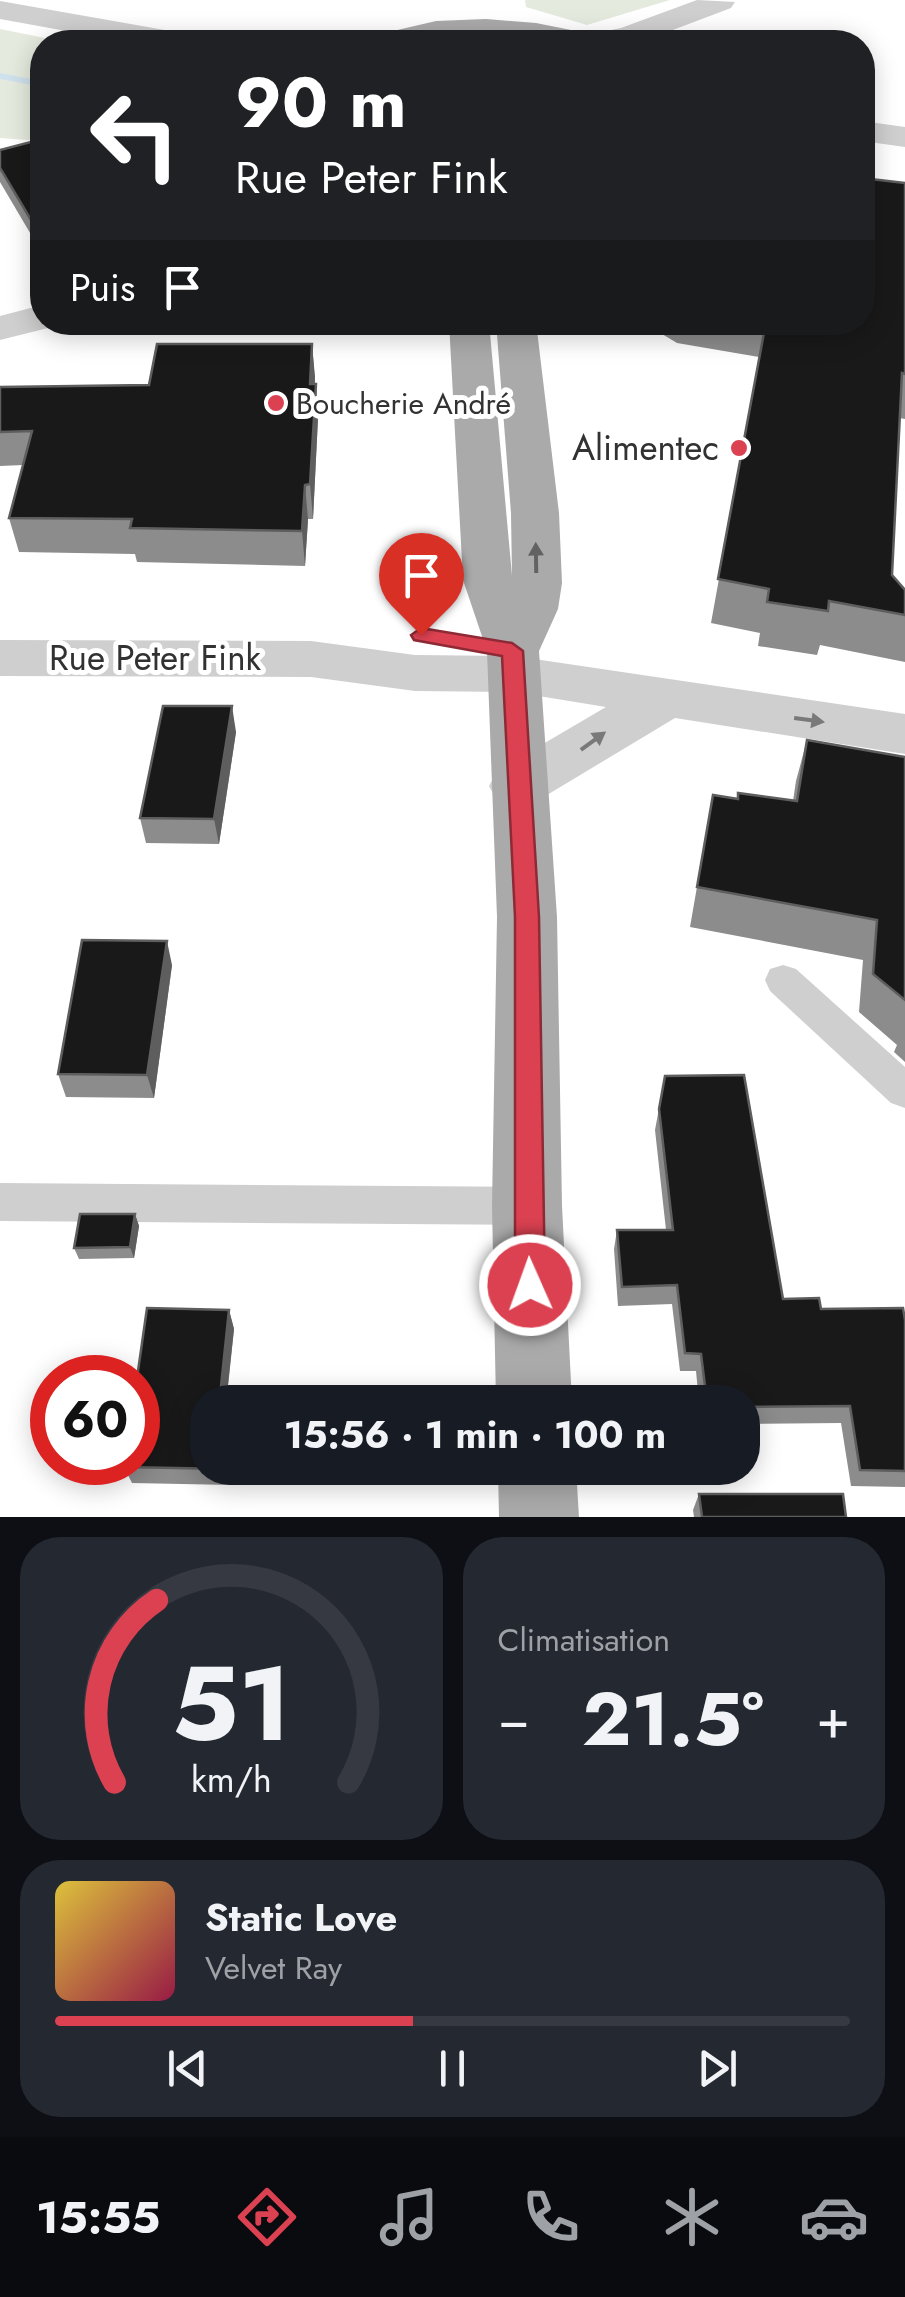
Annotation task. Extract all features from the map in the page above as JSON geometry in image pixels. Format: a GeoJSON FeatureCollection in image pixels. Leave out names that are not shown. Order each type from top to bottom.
{"type":"FeatureCollection","features":[{"type":"Feature","properties":{"kind":"main road"},"geometry":{"type":"LineString","coordinates":[[402,30],[422,0]]}},
{"type":"Feature","properties":{"kind":"main road"},"geometry":{"type":"LineString","coordinates":[[484,0],[519,30]]}},
{"type":"Feature","properties":{"kind":"main road"},"geometry":{"type":"LineString","coordinates":[[454,30],[519,30]]}},
{"type":"Feature","properties":{"kind":"main road"},"geometry":{"type":"LineString","coordinates":[[470,335],[488,580],[513,663],[527,917],[526,1206],[533,1385]]}},
{"type":"Feature","properties":{"kind":"main road"},"geometry":{"type":"LineString","coordinates":[[513,663],[534,609],[537,583],[535,513],[517,335]]}},
{"type":"Feature","properties":{"kind":"main road"},"geometry":{"type":"LineString","coordinates":[[538,1485],[539,1517]]}},
{"type":"Feature","properties":{"kind":"street"},"geometry":{"type":"LineString","coordinates":[[646,30],[722,1]]}},
{"type":"Feature","properties":{"kind":"street"},"geometry":{"type":"LineString","coordinates":[[687,30],[722,1]]}},
{"type":"Feature","properties":{"kind":"street"},"geometry":{"type":"LineString","coordinates":[[0,10],[107,30]]}},
{"type":"Feature","properties":{"kind":"street"},"geometry":{"type":"LineString","coordinates":[[875,133],[905,136]]}},
{"type":"Feature","properties":{"kind":"street"},"geometry":{"type":"LineString","coordinates":[[875,144],[905,145]]}},
{"type":"Feature","properties":{"kind":"street","name":"Rue Peter Fink"},"geometry":{"type":"LineString","coordinates":[[0,658],[311,659],[416,674],[513,663],[669,698],[905,734]]}},
{"type":"Feature","properties":{"kind":"street"},"geometry":{"type":"LineString","coordinates":[[517,786],[586,747],[621,720],[669,698]]}},
{"type":"Feature","properties":{"kind":"lane"},"geometry":{"type":"LineString","coordinates":[[783,980],[905,1091]]}},
{"type":"Feature","properties":{"kind":"lane"},"geometry":{"type":"LineString","coordinates":[[0,1202],[526,1206]]}},
{"type":"Feature","properties":{"kind":"shaded area"},"geometry":{"type":"Polygon","coordinates":[[[525,0],[670,0],[587,25],[526,7],[525,0]]]}},
{"type":"Feature","properties":{"kind":"shaded area"},"geometry":{"type":"Polygon","coordinates":[[[0,29],[30,35],[30,140],[0,138],[0,29]]]}},
{"type":"Feature","properties":{"kind":"building"},"geometry":{"type":"Polygon","coordinates":[[[30,142],[30,218],[0,168],[0,150],[30,142]]]}},
{"type":"Feature","properties":{"kind":"building"},"geometry":{"type":"Polygon","coordinates":[[[875,180],[905,183],[905,374],[902,373],[892,575],[905,590],[905,615],[829,601],[828,611],[767,602],[769,589],[718,579],[764,335],[875,335],[875,180]]]}},
{"type":"Feature","properties":{"kind":"building"},"geometry":{"type":"Polygon","coordinates":[[[157,344],[312,344],[310,384],[316,384],[310,484],[305,485],[302,531],[130,528],[132,519],[9,518],[32,431],[0,432],[0,387],[149,385],[157,344]]]}},
{"type":"Feature","properties":{"kind":"building"},"geometry":{"type":"Polygon","coordinates":[[[163,706],[232,706],[214,819],[140,818],[163,706]]]}},
{"type":"Feature","properties":{"kind":"building"},"geometry":{"type":"Polygon","coordinates":[[[807,740],[905,757],[905,1000],[873,974],[877,920],[697,887],[713,795],[738,799],[738,793],[797,801],[807,740]]]}},
{"type":"Feature","properties":{"kind":"building"},"geometry":{"type":"Polygon","coordinates":[[[82,940],[167,941],[147,1075],[58,1074],[82,940]]]}},
{"type":"Feature","properties":{"kind":"building"},"geometry":{"type":"Polygon","coordinates":[[[744,1075],[783,1299],[819,1298],[821,1309],[903,1308],[905,1471],[860,1470],[850,1406],[760,1407],[760,1385],[705,1385],[701,1354],[685,1353],[677,1285],[622,1287],[617,1230],[673,1230],[659,1109],[665,1076],[744,1075]]]}},
{"type":"Feature","properties":{"kind":"building"},"geometry":{"type":"Polygon","coordinates":[[[80,1214],[135,1214],[130,1247],[74,1248],[80,1214]]]}},
{"type":"Feature","properties":{"kind":"building"},"geometry":{"type":"Polygon","coordinates":[[[147,1308],[229,1310],[221,1385],[190,1385],[190,1468],[160,1468],[160,1355],[140,1355],[147,1308]]]}},
{"type":"Feature","properties":{"kind":"building"},"geometry":{"type":"Polygon","coordinates":[[[699,1494],[843,1494],[846,1517],[702,1517],[699,1494]]]}},
{"type":"Feature","properties":{"kind":"waterway"},"geometry":{"type":"LineString","coordinates":[[0,76],[30,82]]}},
{"type":"Feature","properties":{"kind":"place","name":"Boucherie André"},"geometry":{"type":"Point","coordinates":[276,403]}},
{"type":"Feature","properties":{"kind":"place","name":"Alimentec"},"geometry":{"type":"Point","coordinates":[739,448]}},
{"type":"Feature","properties":{"kind":"route"},"geometry":{"type":"LineString","coordinates":[[421,635],[512,651],[527,917],[526,1206],[530,1285]]}}]}
